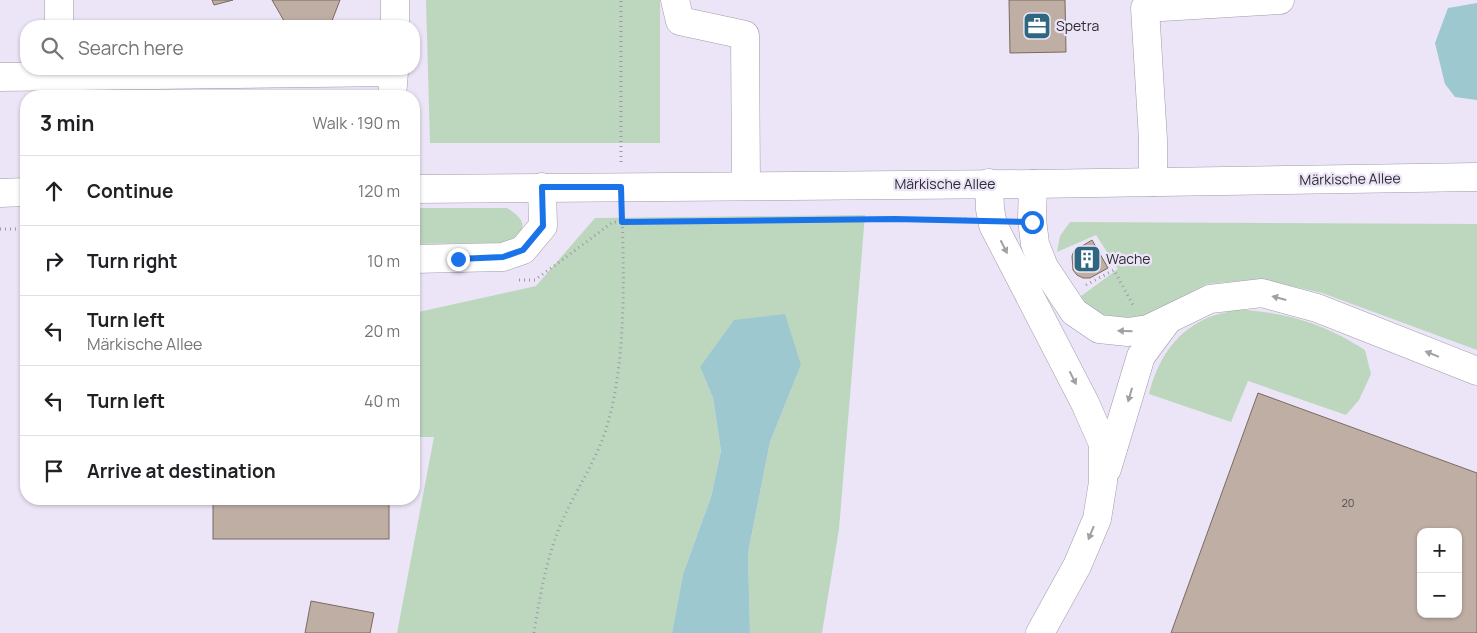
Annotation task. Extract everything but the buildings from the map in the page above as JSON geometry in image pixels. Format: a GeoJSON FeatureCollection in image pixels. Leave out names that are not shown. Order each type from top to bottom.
{"type":"FeatureCollection","features":[{"type":"Feature","properties":{"kind":"street"},"geometry":{"type":"LineString","coordinates":[[59,0],[59,20]]}},
{"type":"Feature","properties":{"kind":"street"},"geometry":{"type":"LineString","coordinates":[[395,20],[396,0]]}},
{"type":"Feature","properties":{"kind":"street"},"geometry":{"type":"LineString","coordinates":[[675,0],[680,21],[745,35],[746,186]]}},
{"type":"Feature","properties":{"kind":"street"},"geometry":{"type":"LineString","coordinates":[[1153,182],[1153,140],[1145,8],[1280,0]]}},
{"type":"Feature","properties":{"kind":"street"},"geometry":{"type":"LineString","coordinates":[[0,77],[59,80],[394,79]]}},
{"type":"Feature","properties":{"kind":"street","name":"Märkische Allee"},"geometry":{"type":"LineString","coordinates":[[420,189],[1034,184],[1477,177]]}},
{"type":"Feature","properties":{"kind":"street"},"geometry":{"type":"LineString","coordinates":[[989,183],[992,220],[1086,403],[1103,444],[1103,482]]}},
{"type":"Feature","properties":{"kind":"street"},"geometry":{"type":"LineString","coordinates":[[1034,184],[1032,219],[1035,244],[1050,279],[1074,312],[1099,329],[1128,332],[1148,329],[1210,299],[1262,293],[1317,308],[1477,372]]}},
{"type":"Feature","properties":{"kind":"street"},"geometry":{"type":"LineString","coordinates":[[420,259],[503,257],[523,250],[543,226],[542,187]]}},
{"type":"Feature","properties":{"kind":"street"},"geometry":{"type":"LineString","coordinates":[[0,193],[20,192]]}},
{"type":"Feature","properties":{"kind":"street"},"geometry":{"type":"LineString","coordinates":[[1040,633],[1077,566],[1097,519],[1103,482],[1142,356],[1167,321]]}},
{"type":"Feature","properties":{"kind":"path"},"geometry":{"type":"LineString","coordinates":[[534,633],[542,589],[562,521],[595,456],[609,420],[616,381],[623,312],[621,0]]}},
{"type":"Feature","properties":{"kind":"path"},"geometry":{"type":"LineString","coordinates":[[516,280],[535,280],[613,222],[992,220]]}},
{"type":"Feature","properties":{"kind":"path"},"geometry":{"type":"LineString","coordinates":[[0,229],[20,229]]}},
{"type":"Feature","properties":{"kind":"shaded area"},"geometry":{"type":"Polygon","coordinates":[[[426,0],[660,0],[660,143],[430,143],[426,0]]]}},
{"type":"Feature","properties":{"kind":"shaded area"},"geometry":{"type":"Polygon","coordinates":[[[1477,3],[1477,100],[1455,97],[1445,84],[1435,43],[1448,8],[1477,3]]]}},
{"type":"Feature","properties":{"kind":"shaded area"},"geometry":{"type":"Polygon","coordinates":[[[420,208],[507,208],[518,216],[522,223],[522,230],[517,236],[501,245],[482,251],[481,243],[420,244],[420,208]]]}},
{"type":"Feature","properties":{"kind":"shaded area"},"geometry":{"type":"Polygon","coordinates":[[[865,215],[839,529],[822,633],[750,633],[748,553],[770,442],[801,365],[700,367],[713,398],[721,451],[711,497],[683,574],[672,633],[397,633],[434,437],[420,437],[420,312],[536,286],[595,218],[865,215]]]}},
{"type":"Feature","properties":{"kind":"shaded area"},"geometry":{"type":"Polygon","coordinates":[[[1070,222],[1477,224],[1477,350],[1322,293],[1260,279],[1207,284],[1142,318],[1115,320],[1092,311],[1077,299],[1118,269],[1096,235],[1057,252],[1060,236],[1070,222]]]}},
{"type":"Feature","properties":{"kind":"shaded area"},"geometry":{"type":"Polygon","coordinates":[[[1238,309],[1274,314],[1304,321],[1334,332],[1365,350],[1371,374],[1359,400],[1346,415],[1248,381],[1231,422],[1149,394],[1162,360],[1175,341],[1194,325],[1209,317],[1238,309]]]}},
{"type":"Feature","properties":{"kind":"shaded area"},"geometry":{"type":"Polygon","coordinates":[[[785,314],[801,365],[770,442],[748,553],[750,633],[672,633],[683,574],[711,497],[721,451],[713,398],[700,367],[734,320],[785,314]]]}},
{"type":"Feature","properties":{"kind":"place","name":"Spetra"},"geometry":{"type":"Point","coordinates":[1037,26]}},
{"type":"Feature","properties":{"kind":"place","name":"Wache"},"geometry":{"type":"Point","coordinates":[1087,259]}},
{"type":"Feature","properties":{"kind":"route"},"geometry":{"type":"LineString","coordinates":[[458,259],[503,257],[523,250],[543,226],[542,187],[621,187],[622,222],[971,219],[1032,222]]}}]}
